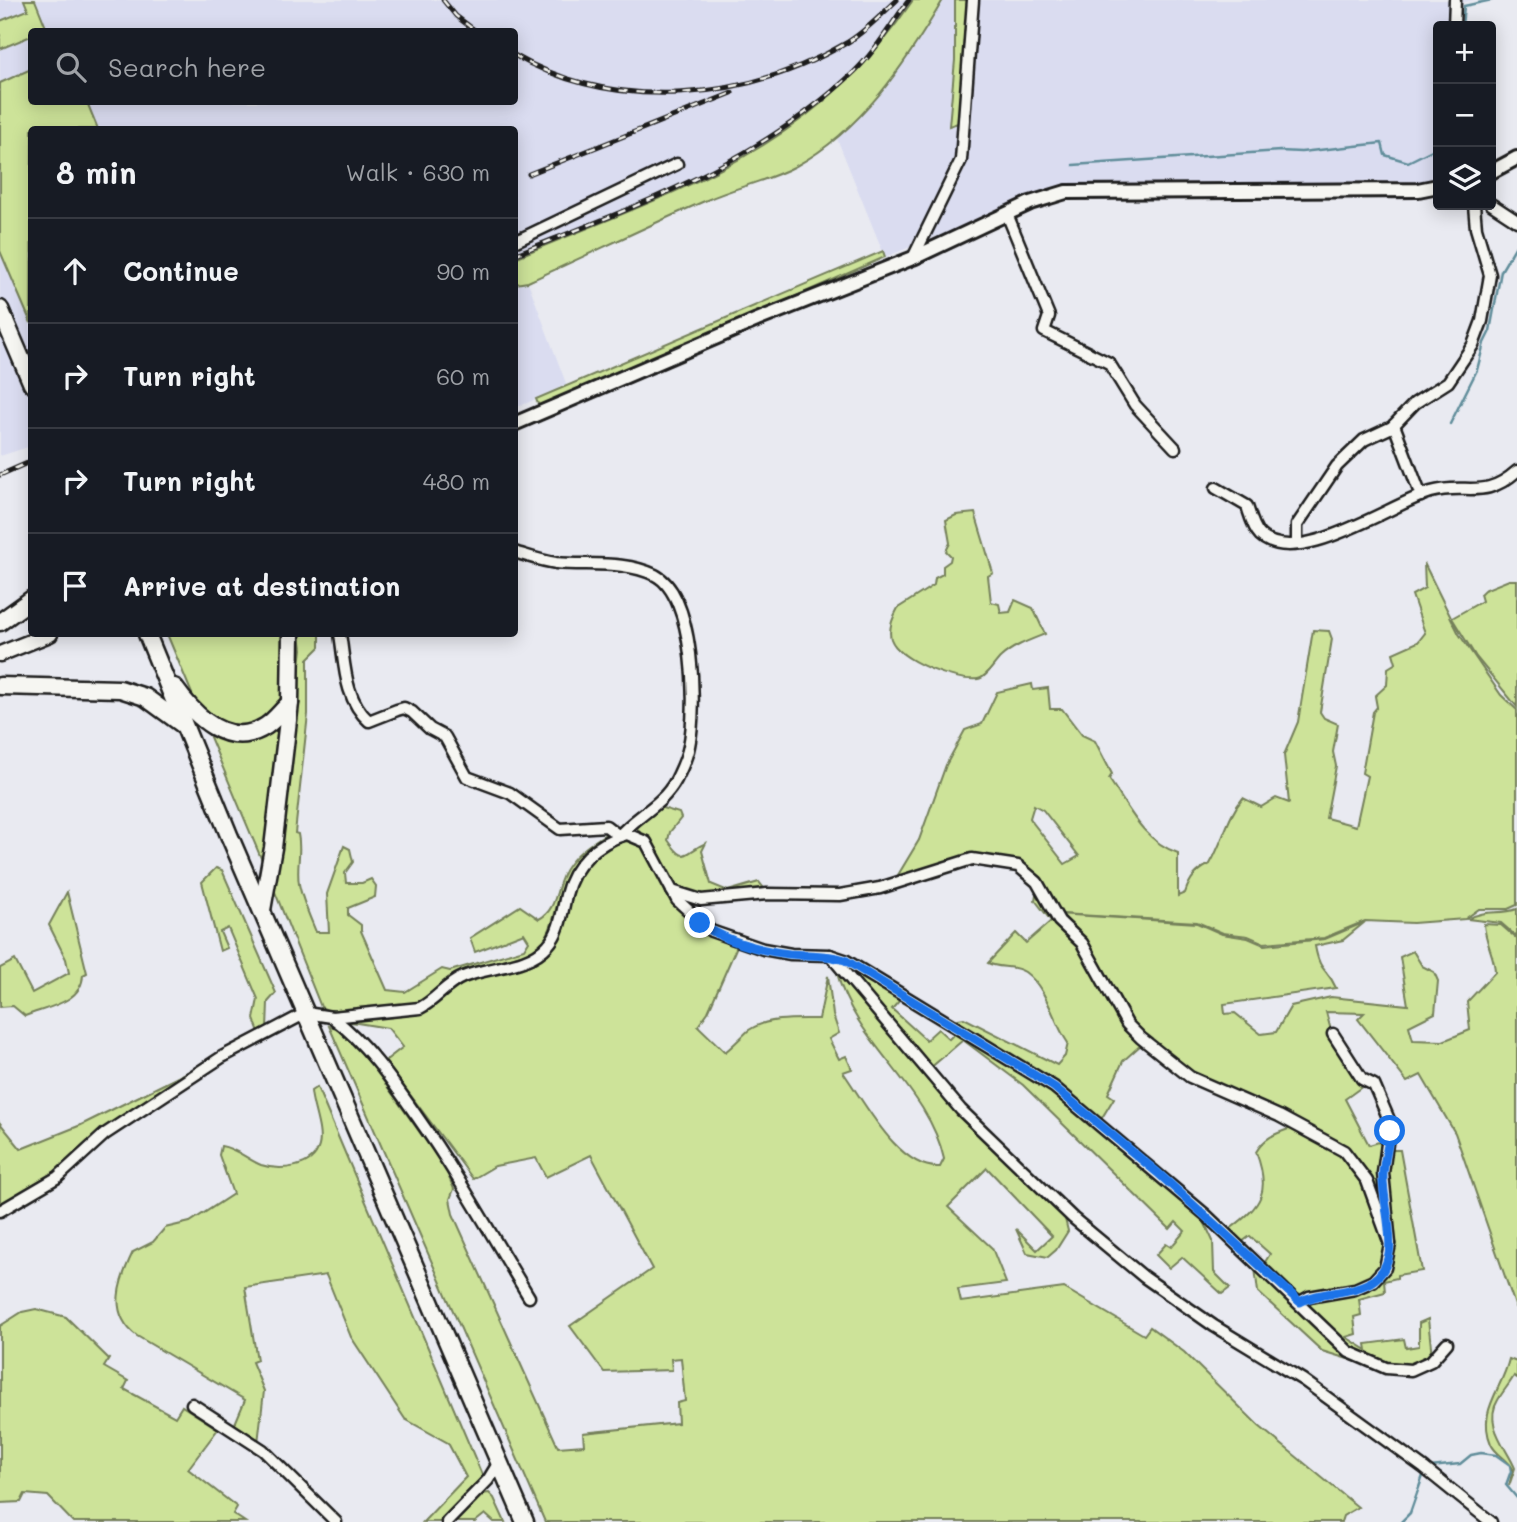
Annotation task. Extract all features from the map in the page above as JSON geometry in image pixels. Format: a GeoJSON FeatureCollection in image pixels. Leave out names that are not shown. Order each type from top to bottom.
{"type":"FeatureCollection","features":[{"type":"Feature","properties":{"kind":"highway"},"geometry":{"type":"LineString","coordinates":[[0,309],[28,375]]}},
{"type":"Feature","properties":{"kind":"highway"},"geometry":{"type":"LineString","coordinates":[[0,622],[28,602]]}},
{"type":"Feature","properties":{"kind":"highway"},"geometry":{"type":"LineString","coordinates":[[147,637],[182,724],[525,1522]]}},
{"type":"Feature","properties":{"kind":"highway"},"geometry":{"type":"LineString","coordinates":[[262,910],[273,848],[290,703],[291,637]]}},
{"type":"Feature","properties":{"kind":"highway"},"geometry":{"type":"LineString","coordinates":[[161,670],[192,713],[206,724],[226,732],[246,733],[264,727],[290,703]]}},
{"type":"Feature","properties":{"kind":"highway"},"geometry":{"type":"LineString","coordinates":[[0,686],[120,689],[145,697],[182,724]]}},
{"type":"Feature","properties":{"kind":"main road"},"geometry":{"type":"LineString","coordinates":[[0,654],[42,637]]}},
{"type":"Feature","properties":{"kind":"street"},"geometry":{"type":"LineString","coordinates":[[913,258],[961,160],[973,0]]}},
{"type":"Feature","properties":{"kind":"street"},"geometry":{"type":"LineString","coordinates":[[1454,21],[1455,0]]}},
{"type":"Feature","properties":{"kind":"street"},"geometry":{"type":"LineString","coordinates":[[1496,169],[1517,158]]}},
{"type":"Feature","properties":{"kind":"street"},"geometry":{"type":"LineString","coordinates":[[518,240],[677,164]]}},
{"type":"Feature","properties":{"kind":"street"},"geometry":{"type":"LineString","coordinates":[[518,422],[757,320],[913,258],[1053,195],[1079,191],[1418,190],[1433,187]]}},
{"type":"Feature","properties":{"kind":"street"},"geometry":{"type":"LineString","coordinates":[[1496,207],[1517,221]]}},
{"type":"Feature","properties":{"kind":"street"},"geometry":{"type":"LineString","coordinates":[[1297,544],[1297,526],[1336,466],[1364,440],[1394,425],[1415,403],[1455,375],[1479,334],[1490,275],[1476,228],[1474,210]]}},
{"type":"Feature","properties":{"kind":"street"},"geometry":{"type":"LineString","coordinates":[[1007,214],[1049,316],[1044,331],[1109,363],[1135,405],[1175,448]]}},
{"type":"Feature","properties":{"kind":"street"},"geometry":{"type":"LineString","coordinates":[[1394,425],[1421,496]]}},
{"type":"Feature","properties":{"kind":"street"},"geometry":{"type":"LineString","coordinates":[[1216,488],[1248,506],[1257,532],[1262,537],[1276,544],[1297,544],[1375,520],[1434,491],[1501,485],[1517,471]]}},
{"type":"Feature","properties":{"kind":"street"},"geometry":{"type":"LineString","coordinates":[[0,1211],[58,1177],[105,1134],[222,1057],[306,1013],[332,1017],[419,1008],[430,1003],[453,981],[540,952],[557,930],[569,884],[578,867],[598,846],[619,835],[659,804],[675,782],[687,755],[694,674],[684,619],[666,582],[650,573],[614,565],[543,561],[518,553]]}},
{"type":"Feature","properties":{"kind":"street"},"geometry":{"type":"LineString","coordinates":[[340,637],[348,683],[358,708],[369,721],[404,708],[445,737],[467,777],[510,793],[560,828],[606,826],[619,835],[634,835],[646,842],[672,891],[700,923],[723,937],[791,954],[830,955],[891,986],[1054,1087],[1158,1173],[1300,1302],[1349,1352],[1386,1368],[1405,1371],[1420,1368],[1447,1343]]}},
{"type":"Feature","properties":{"kind":"street"},"geometry":{"type":"LineString","coordinates":[[672,891],[701,900],[737,899],[767,894],[851,894],[880,888],[972,859],[1018,866],[1037,883],[1059,921],[1082,943],[1127,1024],[1190,1077],[1279,1116],[1344,1151],[1367,1181],[1390,1244]]}},
{"type":"Feature","properties":{"kind":"street"},"geometry":{"type":"LineString","coordinates":[[830,955],[961,1110],[1073,1218],[1144,1277],[1214,1326],[1303,1380],[1424,1468],[1491,1522]]}},
{"type":"Feature","properties":{"kind":"street"},"geometry":{"type":"LineString","coordinates":[[332,1017],[360,1040],[386,1072],[447,1160],[529,1297]]}},
{"type":"Feature","properties":{"kind":"street"},"geometry":{"type":"LineString","coordinates":[[1300,1302],[1309,1297],[1342,1294],[1373,1281],[1385,1268],[1390,1244],[1383,1173],[1390,1122],[1374,1085],[1362,1079],[1333,1034]]}},
{"type":"Feature","properties":{"kind":"street"},"geometry":{"type":"LineString","coordinates":[[192,1404],[263,1450],[336,1522]]}},
{"type":"Feature","properties":{"kind":"street"},"geometry":{"type":"LineString","coordinates":[[447,1522],[488,1480],[499,1462]]}},
{"type":"Feature","properties":{"kind":"shaded area"},"geometry":{"type":"Polygon","coordinates":[[[0,0],[1475,0],[1463,2],[1461,21],[1433,21],[1433,181],[1183,184],[1056,190],[885,257],[836,136],[798,165],[709,199],[528,282],[567,386],[518,407],[518,126],[28,126],[28,447],[0,456],[0,0]]]}},
{"type":"Feature","properties":{"kind":"green space"},"geometry":{"type":"Polygon","coordinates":[[[24,0],[35,0],[46,28],[28,28],[28,37],[0,49],[0,21],[28,10],[24,0]]]}},
{"type":"Feature","properties":{"kind":"green space"},"geometry":{"type":"Polygon","coordinates":[[[913,0],[943,0],[898,71],[862,114],[820,151],[785,171],[707,200],[528,282],[518,284],[518,257],[631,211],[736,161],[784,131],[830,96],[873,53],[913,0]]]}},
{"type":"Feature","properties":{"kind":"green space"},"geometry":{"type":"Polygon","coordinates":[[[955,0],[970,0],[958,123],[949,126],[955,60],[955,0]]]}},
{"type":"Feature","properties":{"kind":"green space"},"geometry":{"type":"Polygon","coordinates":[[[28,70],[28,105],[88,105],[97,126],[28,126],[28,316],[0,251],[0,83],[28,70]]]}},
{"type":"Feature","properties":{"kind":"green space"},"geometry":{"type":"Polygon","coordinates":[[[883,251],[885,257],[540,409],[536,399],[883,251]]]}},
{"type":"Feature","properties":{"kind":"green space"},"geometry":{"type":"Polygon","coordinates":[[[975,513],[993,573],[988,576],[991,602],[999,604],[1001,613],[1010,612],[1015,600],[1033,608],[1045,634],[1006,653],[981,678],[968,679],[916,662],[896,647],[890,631],[898,608],[934,585],[935,578],[943,574],[943,566],[950,561],[951,556],[946,551],[950,543],[946,520],[956,515],[975,513]]]}},
{"type":"Feature","properties":{"kind":"green space"},"geometry":{"type":"Polygon","coordinates":[[[1424,563],[1459,634],[1501,695],[1517,710],[1517,905],[1508,909],[1479,909],[1465,919],[1413,923],[1365,921],[1324,938],[1264,943],[1248,936],[1223,933],[1197,922],[1061,914],[1055,911],[1028,870],[985,857],[895,880],[919,840],[946,765],[965,730],[982,724],[997,692],[1032,684],[1033,690],[1048,688],[1050,709],[1062,709],[1082,735],[1095,741],[1112,774],[1109,779],[1146,832],[1166,848],[1178,853],[1178,896],[1185,893],[1194,876],[1210,864],[1233,813],[1243,798],[1261,807],[1276,798],[1289,803],[1284,755],[1298,722],[1313,630],[1329,631],[1332,639],[1320,712],[1324,718],[1338,724],[1333,752],[1336,766],[1326,818],[1356,826],[1367,776],[1362,773],[1373,712],[1377,707],[1375,696],[1387,685],[1388,668],[1396,663],[1393,653],[1418,642],[1425,633],[1412,595],[1425,588],[1424,563]],[[1034,805],[1030,818],[1065,864],[1079,856],[1043,810],[1034,805]]]}},
{"type":"Feature","properties":{"kind":"green space"},"geometry":{"type":"Polygon","coordinates":[[[1509,580],[1517,580],[1517,707],[1476,657],[1452,618],[1482,601],[1480,594],[1484,590],[1509,580]]]}},
{"type":"Feature","properties":{"kind":"green space"},"geometry":{"type":"Polygon","coordinates":[[[168,637],[287,637],[284,697],[273,715],[253,725],[228,727],[200,713],[168,637]]]}},
{"type":"Feature","properties":{"kind":"green space"},"geometry":{"type":"Polygon","coordinates":[[[300,637],[320,637],[320,647],[308,659],[308,714],[295,833],[298,834],[299,841],[299,884],[316,932],[329,932],[327,894],[344,846],[350,849],[353,862],[345,873],[346,883],[362,883],[371,879],[376,886],[375,897],[348,908],[348,915],[361,925],[361,931],[387,990],[405,992],[442,969],[450,971],[524,949],[529,941],[524,933],[475,952],[470,938],[520,906],[539,919],[545,915],[554,902],[564,873],[572,860],[612,830],[615,834],[588,852],[570,870],[547,934],[535,951],[458,973],[416,1005],[352,1013],[331,1012],[321,1007],[273,887],[302,649],[300,637]]]}},
{"type":"Feature","properties":{"kind":"green space"},"geometry":{"type":"Polygon","coordinates":[[[275,726],[283,731],[266,870],[207,730],[275,726]]]}},
{"type":"Feature","properties":{"kind":"green space"},"geometry":{"type":"Polygon","coordinates":[[[659,807],[679,813],[681,818],[670,832],[668,840],[678,853],[686,855],[706,843],[702,851],[711,884],[728,891],[759,882],[766,891],[702,897],[682,891],[671,883],[637,828],[659,807]]]}},
{"type":"Feature","properties":{"kind":"green space"},"geometry":{"type":"Polygon","coordinates":[[[626,839],[641,845],[665,887],[688,913],[717,936],[737,946],[708,1012],[698,1026],[725,1052],[749,1030],[765,1023],[819,1019],[828,976],[833,1015],[839,1033],[829,1039],[839,1059],[846,1056],[852,1069],[843,1072],[884,1132],[897,1146],[925,1165],[940,1167],[944,1159],[936,1133],[908,1087],[859,1021],[846,998],[837,973],[959,1114],[1064,1215],[1068,1231],[1056,1250],[1048,1257],[1027,1253],[1016,1229],[1037,1250],[1052,1236],[987,1168],[948,1207],[992,1248],[1006,1283],[958,1289],[961,1302],[1064,1288],[1144,1335],[1150,1327],[1184,1352],[1259,1426],[1358,1507],[1343,1516],[1341,1522],[545,1522],[329,1026],[343,1032],[357,1044],[445,1168],[454,1189],[450,1199],[453,1214],[558,1447],[584,1445],[583,1433],[678,1423],[677,1403],[685,1401],[681,1358],[671,1359],[672,1370],[604,1372],[570,1326],[652,1269],[591,1155],[546,1177],[536,1158],[495,1166],[473,1179],[385,1061],[403,1047],[388,1028],[345,1021],[416,1012],[455,984],[542,955],[580,870],[596,853],[626,839]]]}},
{"type":"Feature","properties":{"kind":"green space"},"geometry":{"type":"Polygon","coordinates":[[[216,868],[222,870],[276,993],[268,1002],[267,1029],[259,1032],[254,1019],[258,999],[228,928],[220,932],[227,948],[220,951],[202,882],[216,868]]]}},
{"type":"Feature","properties":{"kind":"green space"},"geometry":{"type":"Polygon","coordinates":[[[1037,889],[1076,940],[1143,1043],[1123,1061],[1108,1094],[1114,1098],[1100,1121],[1031,1067],[951,1020],[964,1018],[1057,1065],[1065,1056],[1068,1043],[1033,979],[1020,970],[988,963],[1016,933],[1026,943],[1051,921],[1035,900],[1037,889]]]}},
{"type":"Feature","properties":{"kind":"green space"},"geometry":{"type":"Polygon","coordinates":[[[67,892],[87,973],[83,975],[77,992],[62,1003],[25,1016],[13,1006],[0,1007],[0,968],[15,960],[32,993],[69,973],[66,959],[49,925],[67,892]]]}},
{"type":"Feature","properties":{"kind":"green space"},"geometry":{"type":"Polygon","coordinates":[[[1517,909],[1517,937],[1501,923],[1468,919],[1480,914],[1517,909]]]}},
{"type":"Feature","properties":{"kind":"green space"},"geometry":{"type":"Polygon","coordinates":[[[1057,914],[1197,923],[1222,934],[1248,938],[1264,945],[1325,939],[1365,922],[1343,940],[1315,946],[1321,966],[1336,988],[1224,1004],[1225,1014],[1235,1013],[1261,1034],[1276,1032],[1291,1006],[1331,997],[1408,1005],[1400,957],[1413,951],[1422,966],[1434,972],[1438,981],[1435,1013],[1409,1026],[1413,1040],[1443,1041],[1470,1030],[1467,1002],[1495,972],[1484,924],[1501,925],[1517,939],[1517,1311],[1455,1133],[1421,1075],[1407,1082],[1358,1019],[1364,1013],[1326,1012],[1332,1034],[1363,1086],[1345,1099],[1369,1145],[1379,1142],[1386,1153],[1386,1220],[1346,1150],[1205,1084],[1131,1027],[1120,1003],[1057,914]]]}},
{"type":"Feature","properties":{"kind":"green space"},"geometry":{"type":"Polygon","coordinates":[[[844,965],[901,999],[892,1009],[926,1040],[938,1029],[949,1039],[957,1031],[1027,1073],[1201,1215],[1213,1241],[1214,1272],[1230,1288],[1222,1294],[1182,1257],[1169,1268],[1156,1255],[1166,1244],[1171,1247],[1185,1231],[1176,1222],[1170,1229],[1023,1085],[963,1040],[929,1069],[844,965]]]}},
{"type":"Feature","properties":{"kind":"green space"},"geometry":{"type":"Polygon","coordinates":[[[198,1067],[84,1145],[48,1180],[0,1207],[0,1123],[21,1149],[81,1125],[198,1067]]]}},
{"type":"Feature","properties":{"kind":"green space"},"geometry":{"type":"Polygon","coordinates":[[[317,1087],[483,1477],[441,1522],[423,1522],[466,1477],[448,1443],[405,1419],[351,1337],[326,1275],[245,1287],[257,1360],[252,1362],[264,1391],[258,1443],[234,1426],[245,1400],[137,1336],[128,1327],[119,1307],[120,1285],[133,1252],[153,1242],[165,1228],[190,1222],[233,1194],[219,1155],[221,1146],[261,1165],[277,1168],[303,1164],[316,1154],[320,1133],[311,1091],[317,1087]]]}},
{"type":"Feature","properties":{"kind":"green space"},"geometry":{"type":"Polygon","coordinates":[[[1294,1127],[1341,1152],[1363,1184],[1385,1249],[1381,1266],[1366,1280],[1354,1286],[1299,1295],[1265,1262],[1270,1254],[1250,1236],[1242,1242],[1230,1229],[1250,1212],[1261,1196],[1263,1178],[1256,1152],[1277,1133],[1294,1127]]]}},
{"type":"Feature","properties":{"kind":"green space"},"geometry":{"type":"Polygon","coordinates":[[[1391,1150],[1400,1150],[1422,1271],[1397,1275],[1397,1278],[1384,1281],[1385,1292],[1359,1299],[1361,1315],[1354,1317],[1356,1334],[1346,1337],[1367,1350],[1366,1344],[1404,1339],[1406,1348],[1419,1346],[1419,1323],[1428,1319],[1432,1356],[1413,1366],[1399,1367],[1369,1358],[1354,1349],[1317,1315],[1309,1304],[1368,1288],[1387,1268],[1386,1172],[1391,1150]]]}},
{"type":"Feature","properties":{"kind":"green space"},"geometry":{"type":"Polygon","coordinates":[[[1255,1268],[1345,1355],[1361,1363],[1322,1351],[1258,1292],[1255,1268]]]}},
{"type":"Feature","properties":{"kind":"green space"},"geometry":{"type":"Polygon","coordinates":[[[36,1309],[66,1317],[109,1359],[104,1367],[128,1381],[124,1389],[175,1417],[182,1406],[218,1429],[188,1469],[237,1507],[233,1514],[245,1522],[73,1522],[48,1496],[25,1494],[21,1502],[0,1503],[0,1326],[22,1312],[36,1309]]]}},
{"type":"Feature","properties":{"kind":"green space"},"geometry":{"type":"Polygon","coordinates":[[[1509,1359],[1517,1362],[1517,1378],[1514,1376],[1500,1397],[1493,1418],[1498,1436],[1515,1468],[1509,1486],[1513,1469],[1491,1444],[1487,1421],[1509,1359]]]}},
{"type":"Feature","properties":{"kind":"green space"},"geometry":{"type":"Polygon","coordinates":[[[489,1493],[505,1522],[494,1522],[485,1514],[475,1522],[454,1522],[482,1494],[489,1493]]]}},
{"type":"Feature","properties":{"kind":"waterway"},"geometry":{"type":"LineString","coordinates":[[1462,21],[1464,6],[1492,0]]}},
{"type":"Feature","properties":{"kind":"waterway"},"geometry":{"type":"LineString","coordinates":[[1073,165],[1280,151],[1301,152],[1382,143],[1385,155],[1408,162],[1433,150]]}},
{"type":"Feature","properties":{"kind":"waterway"},"geometry":{"type":"LineString","coordinates":[[1450,424],[1477,370],[1490,331],[1501,271],[1517,244]]}},
{"type":"Feature","properties":{"kind":"waterway"},"geometry":{"type":"LineString","coordinates":[[1430,1467],[1460,1464],[1471,1455],[1481,1453],[1496,1455],[1510,1465],[1511,1471],[1506,1485],[1517,1498]]}},
{"type":"Feature","properties":{"kind":"waterway"},"geometry":{"type":"LineString","coordinates":[[1401,1522],[1410,1513],[1424,1473]]}},
{"type":"Feature","properties":{"kind":"railway"},"geometry":{"type":"LineString","coordinates":[[443,0],[456,16],[472,28]]}},
{"type":"Feature","properties":{"kind":"railway"},"geometry":{"type":"LineString","coordinates":[[518,57],[554,74],[596,86],[639,92],[682,93],[726,88],[809,62],[848,42],[897,0]]}},
{"type":"Feature","properties":{"kind":"railway"},"geometry":{"type":"LineString","coordinates":[[518,253],[650,200],[736,158],[777,133],[816,105],[862,64],[909,0]]}},
{"type":"Feature","properties":{"kind":"railway"},"geometry":{"type":"LineString","coordinates":[[529,174],[732,93]]}},
{"type":"Feature","properties":{"kind":"railway"},"geometry":{"type":"LineString","coordinates":[[0,475],[28,463]]}},
{"type":"Feature","properties":{"kind":"route"},"geometry":{"type":"LineString","coordinates":[[700,923],[739,943],[791,954],[830,955],[845,960],[1017,1062],[1054,1087],[1158,1173],[1300,1302],[1309,1297],[1342,1294],[1365,1286],[1385,1268],[1390,1244],[1383,1173],[1390,1131]]}}]}
